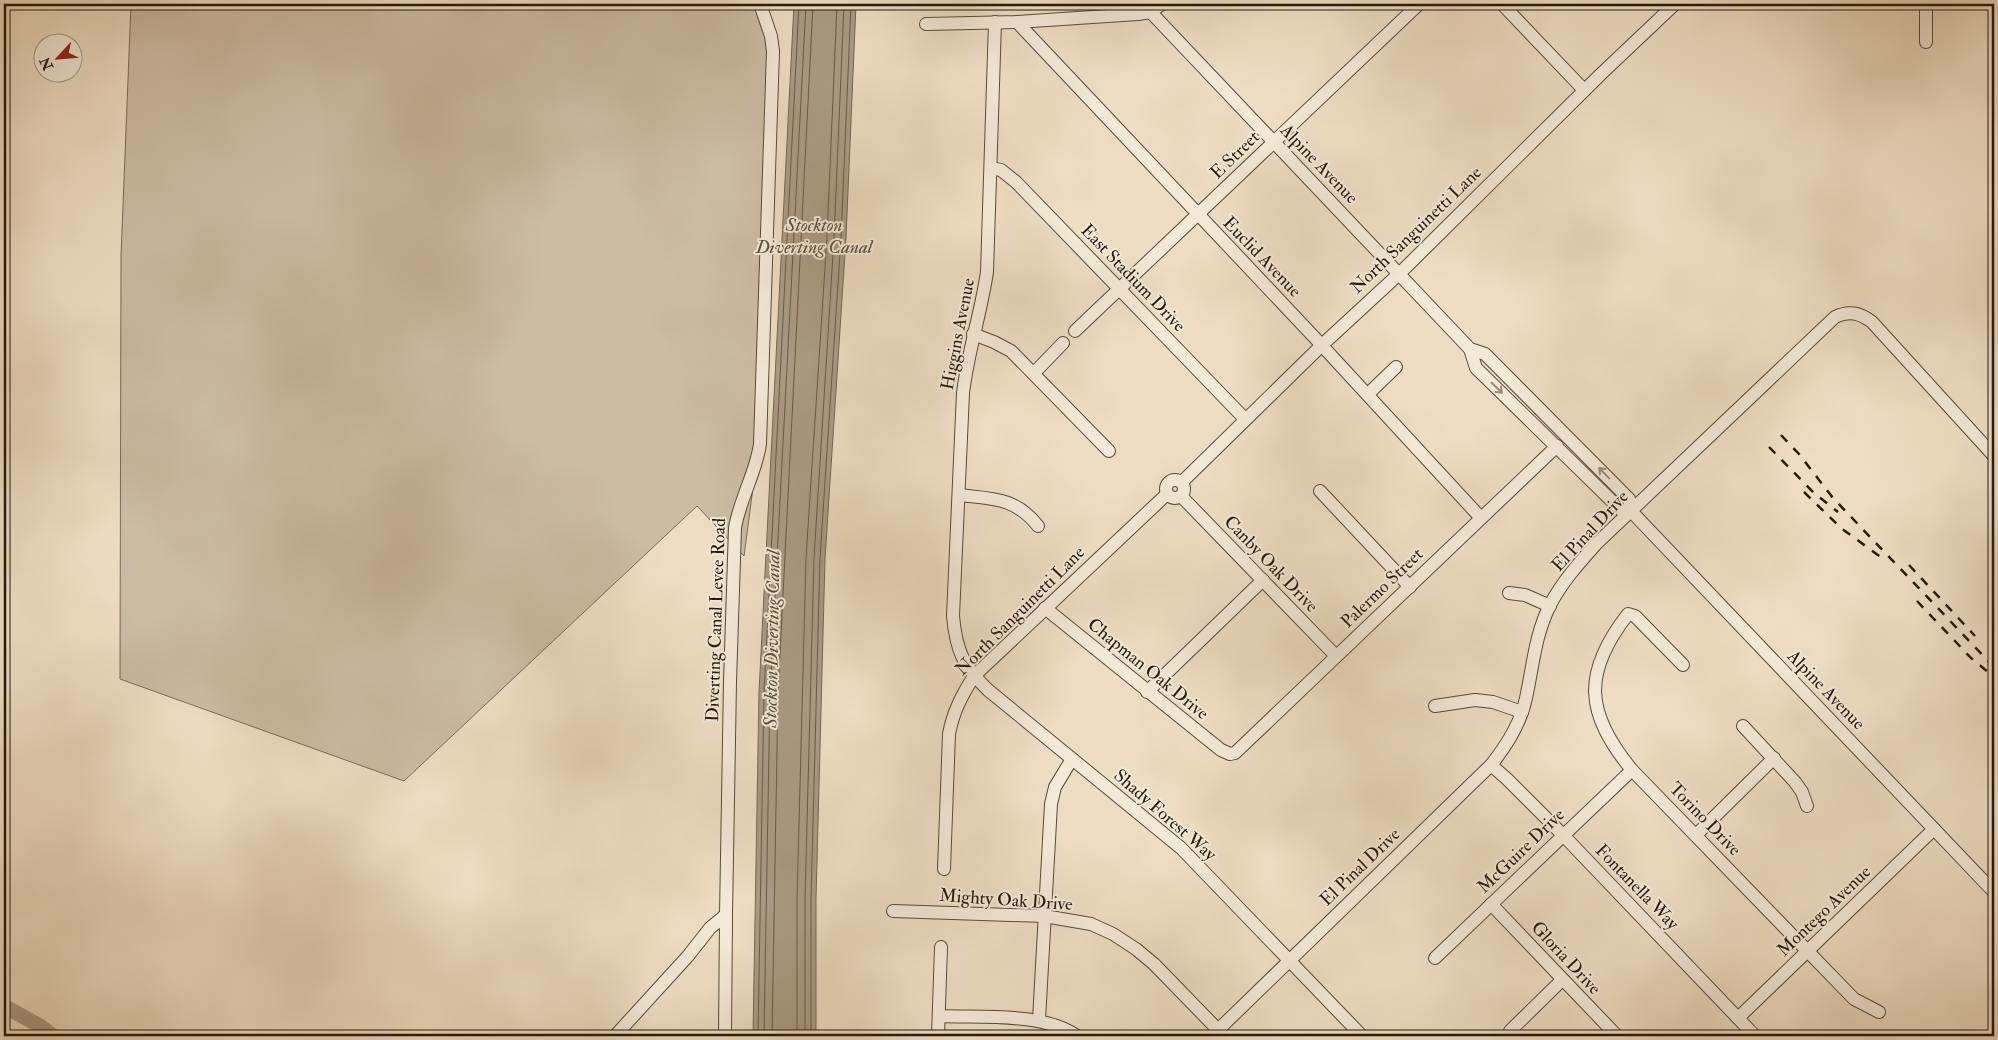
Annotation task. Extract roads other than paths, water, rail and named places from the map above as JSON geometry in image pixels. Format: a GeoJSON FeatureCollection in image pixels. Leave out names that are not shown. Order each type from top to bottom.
{"type":"FeatureCollection","features":[{"type":"Feature","properties":{"kind":"street","name":"Diverting Canal Levee Road"},"geometry":{"type":"LineString","coordinates":[[725,915],[735,528],[738,510],[755,469],[760,444],[773,51],[760,4]]}},
{"type":"Feature","properties":{"kind":"street"},"geometry":{"type":"LineString","coordinates":[[926,24],[1017,22],[1138,14],[1146,8],[1162,4]]}},
{"type":"Feature","properties":{"kind":"street","name":"E Street"},"geometry":{"type":"LineString","coordinates":[[1075,331],[1419,4]]}},
{"type":"Feature","properties":{"kind":"street"},"geometry":{"type":"LineString","coordinates":[[1502,4],[1584,90]]}},
{"type":"Feature","properties":{"kind":"street","name":"North Sanguinetti Lane"},"geometry":{"type":"LineString","coordinates":[[1182,482],[1322,345],[1400,273],[1584,90],[1676,4]]}},
{"type":"Feature","properties":{"kind":"street"},"geometry":{"type":"LineString","coordinates":[[1926,4],[1926,42]]}},
{"type":"Feature","properties":{"kind":"street","name":"Alpine Avenue"},"geometry":{"type":"LineString","coordinates":[[1146,8],[1470,348],[1485,354],[1629,499],[1632,511],[1994,892]]}},
{"type":"Feature","properties":{"kind":"street","name":"Higgins Avenue"},"geometry":{"type":"LineString","coordinates":[[974,676],[963,661],[957,647],[953,616],[963,392],[966,362],[983,300],[987,272],[996,22]]}},
{"type":"Feature","properties":{"kind":"street","name":"Euclid Avenue"},"geometry":{"type":"LineString","coordinates":[[1017,22],[1368,394],[1482,518]]}},
{"type":"Feature","properties":{"kind":"street","name":"East Stadium Drive"},"geometry":{"type":"LineString","coordinates":[[991,168],[1001,170],[1016,182],[1245,419]]}},
{"type":"Feature","properties":{"kind":"street","name":"El Pinal Drive"},"geometry":{"type":"LineString","coordinates":[[1221,1033],[1289,960],[1491,765],[1512,736],[1522,712],[1534,649],[1550,606],[1578,564],[1835,317],[1847,312],[1858,314],[1872,322],[1994,456]]}},
{"type":"Feature","properties":{"kind":"street"},"geometry":{"type":"LineString","coordinates":[[973,334],[1011,351],[1109,451]]}},
{"type":"Feature","properties":{"kind":"street"},"geometry":{"type":"LineString","coordinates":[[1034,373],[1064,343]]}},
{"type":"Feature","properties":{"kind":"street","name":"Alpine Avenue"},"geometry":{"type":"LineString","coordinates":[[1470,348],[1476,368],[1621,510],[1632,511]]}},
{"type":"Feature","properties":{"kind":"street"},"geometry":{"type":"LineString","coordinates":[[1368,394],[1396,367]]}},
{"type":"Feature","properties":{"kind":"street","name":"Palermo Street"},"geometry":{"type":"LineString","coordinates":[[1230,754],[1240,749],[1557,446]]}},
{"type":"Feature","properties":{"kind":"street"},"geometry":{"type":"LineString","coordinates":[[1173,479],[1182,482],[1184,487],[1181,496],[1176,498],[1168,494],[1166,488],[1168,483],[1173,479]]}},
{"type":"Feature","properties":{"kind":"street"},"geometry":{"type":"LineString","coordinates":[[1320,491],[1410,587]]}},
{"type":"Feature","properties":{"kind":"street","name":"North Sanguinetti Lane"},"geometry":{"type":"LineString","coordinates":[[944,869],[949,734],[956,707],[974,676],[1044,608],[1168,494]]}},
{"type":"Feature","properties":{"kind":"street"},"geometry":{"type":"LineString","coordinates":[[959,495],[1006,501],[1029,514],[1038,526]]}},
{"type":"Feature","properties":{"kind":"street","name":"Canby Oak Drive"},"geometry":{"type":"LineString","coordinates":[[1181,496],[1336,656]]}},
{"type":"Feature","properties":{"kind":"street"},"geometry":{"type":"LineString","coordinates":[[1147,692],[1263,580]]}},
{"type":"Feature","properties":{"kind":"street"},"geometry":{"type":"LineString","coordinates":[[1509,593],[1525,595],[1550,606]]}},
{"type":"Feature","properties":{"kind":"street","name":"Chapman Oak Drive"},"geometry":{"type":"LineString","coordinates":[[1044,608],[1147,692],[1221,750],[1230,754]]}},
{"type":"Feature","properties":{"kind":"street","name":"Torino Drive"},"geometry":{"type":"LineString","coordinates":[[1682,665],[1634,616],[1628,614],[1615,631],[1604,651],[1596,677],[1597,709],[1610,742],[1632,770],[1854,999],[1879,1012]]}},
{"type":"Feature","properties":{"kind":"street","name":"Shady Forest Way"},"geometry":{"type":"LineString","coordinates":[[974,676],[1181,848],[1362,1036]]}},
{"type":"Feature","properties":{"kind":"street"},"geometry":{"type":"LineString","coordinates":[[1436,706],[1475,700],[1493,702],[1522,712]]}},
{"type":"Feature","properties":{"kind":"street"},"geometry":{"type":"LineString","coordinates":[[1743,726],[1795,782],[1802,792],[1807,806]]}},
{"type":"Feature","properties":{"kind":"street"},"geometry":{"type":"LineString","coordinates":[[1696,835],[1774,758]]}},
{"type":"Feature","properties":{"kind":"street"},"geometry":{"type":"LineString","coordinates":[[1039,1020],[1050,804],[1055,787],[1072,759]]}},
{"type":"Feature","properties":{"kind":"street","name":"Fontanella Way"},"geometry":{"type":"LineString","coordinates":[[1491,765],[1507,778],[1563,835],[1755,1036]]}},
{"type":"Feature","properties":{"kind":"street","name":"McGuire Drive"},"geometry":{"type":"LineString","coordinates":[[1435,958],[1632,770]]}},
{"type":"Feature","properties":{"kind":"street","name":"Montego Avenue"},"geometry":{"type":"LineString","coordinates":[[1738,1018],[1934,828]]}},
{"type":"Feature","properties":{"kind":"street","name":"Gloria Drive"},"geometry":{"type":"LineString","coordinates":[[1491,904],[1617,1036]]}},
{"type":"Feature","properties":{"kind":"street","name":"Mighty Oak Drive"},"geometry":{"type":"LineString","coordinates":[[893,911],[1044,916],[1091,924],[1113,934],[1154,964],[1221,1033]]}},
{"type":"Feature","properties":{"kind":"street"},"geometry":{"type":"LineString","coordinates":[[615,1036],[688,956],[710,928],[725,915]]}},
{"type":"Feature","properties":{"kind":"street"},"geometry":{"type":"LineString","coordinates":[[725,915],[725,1036]]}},
{"type":"Feature","properties":{"kind":"street"},"geometry":{"type":"LineString","coordinates":[[938,1036],[941,947]]}},
{"type":"Feature","properties":{"kind":"street"},"geometry":{"type":"LineString","coordinates":[[1510,1031],[1562,980]]}},
{"type":"Feature","properties":{"kind":"street"},"geometry":{"type":"LineString","coordinates":[[939,1016],[1039,1020],[1062,1027],[1077,1036]]}},
{"type":"Feature","properties":{"kind":"water","name":"Stockton Diverting Canal"},"geometry":{"type":"Polygon","coordinates":[[[794,4],[856,4],[846,238],[825,559],[816,899],[816,1036],[753,1036],[759,692],[794,4]]]}},
{"type":"Feature","properties":{"kind":"waterway"},"geometry":{"type":"LineString","coordinates":[[4,1006],[40,1026],[53,1036]]}},
{"type":"Feature","properties":{"kind":"railway"},"geometry":{"type":"LineString","coordinates":[[1781,435],[1799,454],[1833,498],[1994,667]]}},
{"type":"Feature","properties":{"kind":"railway"},"geometry":{"type":"LineString","coordinates":[[1769,447],[1814,493],[1838,512]]}},
{"type":"Feature","properties":{"kind":"railway"},"geometry":{"type":"LineString","coordinates":[[1804,492],[1841,528],[1886,561]]}},
{"type":"Feature","properties":{"kind":"railway"},"geometry":{"type":"LineString","coordinates":[[1909,565],[1975,636]]}},
{"type":"Feature","properties":{"kind":"railway"},"geometry":{"type":"LineString","coordinates":[[1917,601],[1971,658],[1994,677]]}}]}
